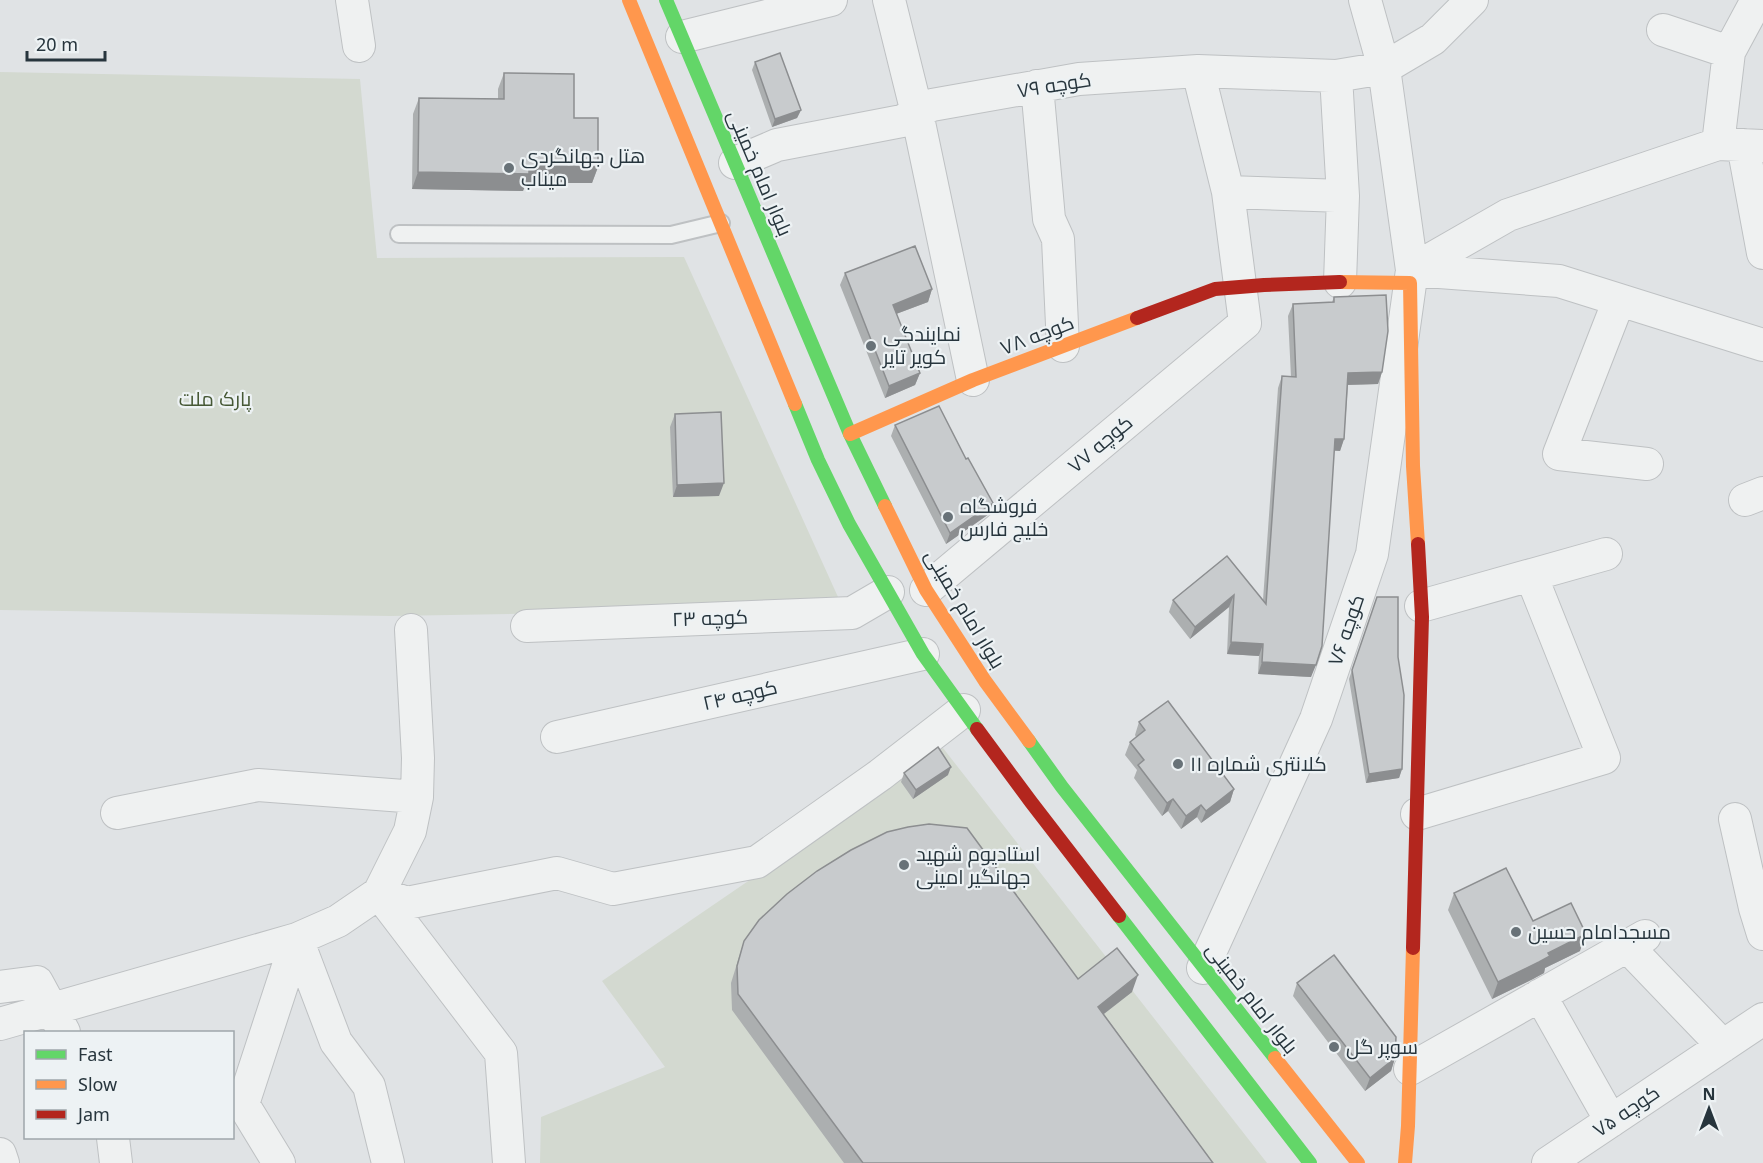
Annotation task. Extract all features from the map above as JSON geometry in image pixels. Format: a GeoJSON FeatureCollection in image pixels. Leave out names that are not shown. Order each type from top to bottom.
{"type":"FeatureCollection","features":[{"type":"Feature","properties":{"kind":"main road"},"geometry":{"type":"LineString","coordinates":[[629,0],[818,460],[849,524],[922,654],[1080,867],[1310,1163]]}},
{"type":"Feature","properties":{"kind":"main road","name":"بلوار امام خمینی"},"geometry":{"type":"LineString","coordinates":[[666,0],[850,434],[926,590],[985,681],[1062,787],[1358,1163]]}},
{"type":"Feature","properties":{"kind":"main road"},"geometry":{"type":"LineString","coordinates":[[1405,1163],[1410,1069],[1421,606],[1413,466],[1411,276]]}},
{"type":"Feature","properties":{"kind":"main road","name":"کوچه ۷۸"},"geometry":{"type":"LineString","coordinates":[[850,434],[973,380],[1215,289],[1411,276]]}},
{"type":"Feature","properties":{"kind":"street"},"geometry":{"type":"LineString","coordinates":[[352,0],[359,46]]}},
{"type":"Feature","properties":{"kind":"street"},"geometry":{"type":"LineString","coordinates":[[681,37],[831,0]]}},
{"type":"Feature","properties":{"kind":"street"},"geometry":{"type":"LineString","coordinates":[[889,0],[917,113],[973,380]]}},
{"type":"Feature","properties":{"kind":"street","name":"کوچه ۷۶"},"geometry":{"type":"LineString","coordinates":[[1203,968],[1316,719],[1372,554],[1411,276],[1384,68],[1365,0]]}},
{"type":"Feature","properties":{"kind":"street"},"geometry":{"type":"LineString","coordinates":[[1384,68],[1433,39],[1472,0]]}},
{"type":"Feature","properties":{"kind":"street"},"geometry":{"type":"LineString","coordinates":[[1757,0],[1729,52],[1741,145],[1763,253]]}},
{"type":"Feature","properties":{"kind":"street"},"geometry":{"type":"LineString","coordinates":[[1663,30],[1729,52]]}},
{"type":"Feature","properties":{"kind":"street","name":"کوچه ۷۹"},"geometry":{"type":"LineString","coordinates":[[735,163],[777,145],[902,121],[932,105],[1079,79],[1198,71],[1336,76],[1384,68]]}},
{"type":"Feature","properties":{"kind":"street"},"geometry":{"type":"LineString","coordinates":[[1198,71],[1228,192],[1241,286]]}},
{"type":"Feature","properties":{"kind":"street"},"geometry":{"type":"LineString","coordinates":[[1336,76],[1343,196],[1340,282]]}},
{"type":"Feature","properties":{"kind":"street"},"geometry":{"type":"LineString","coordinates":[[1037,86],[1049,219],[1058,239],[1063,346]]}},
{"type":"Feature","properties":{"kind":"street"},"geometry":{"type":"LineString","coordinates":[[1411,276],[1508,215],[1741,145]]}},
{"type":"Feature","properties":{"kind":"street"},"geometry":{"type":"LineString","coordinates":[[1228,192],[1343,196]]}},
{"type":"Feature","properties":{"kind":"street"},"geometry":{"type":"LineString","coordinates":[[1411,276],[1559,281],[1763,345]]}},
{"type":"Feature","properties":{"kind":"street","name":"کوچه ۷۷"},"geometry":{"type":"LineString","coordinates":[[926,590],[1245,323],[1241,286]]}},
{"type":"Feature","properties":{"kind":"street"},"geometry":{"type":"LineString","coordinates":[[1619,300],[1560,454],[1647,464]]}},
{"type":"Feature","properties":{"kind":"street"},"geometry":{"type":"LineString","coordinates":[[1421,606],[1606,554]]}},
{"type":"Feature","properties":{"kind":"street"},"geometry":{"type":"LineString","coordinates":[[1416,814],[1604,758],[1531,575]]}},
{"type":"Feature","properties":{"kind":"street","name":"کوچه ۲۳"},"geometry":{"type":"LineString","coordinates":[[526,626],[852,612],[888,592]]}},
{"type":"Feature","properties":{"kind":"street"},"geometry":{"type":"LineString","coordinates":[[0,1024],[58,1021],[297,939],[338,921],[379,893],[410,831],[417,796],[418,758],[411,630]]}},
{"type":"Feature","properties":{"kind":"street","name":"کوچه ۲۴"},"geometry":{"type":"LineString","coordinates":[[557,737],[922,654]]}},
{"type":"Feature","properties":{"kind":"street"},"geometry":{"type":"LineString","coordinates":[[379,893],[407,903],[557,873],[613,889],[757,862],[879,775],[964,710]]}},
{"type":"Feature","properties":{"kind":"street"},"geometry":{"type":"LineString","coordinates":[[117,813],[258,785],[417,796]]}},
{"type":"Feature","properties":{"kind":"street"},"geometry":{"type":"LineString","coordinates":[[1735,819],[1763,934]]}},
{"type":"Feature","properties":{"kind":"street"},"geometry":{"type":"LineString","coordinates":[[379,893],[501,1053],[509,1163]]}},
{"type":"Feature","properties":{"kind":"street"},"geometry":{"type":"LineString","coordinates":[[279,1163],[238,1105],[297,939]]}},
{"type":"Feature","properties":{"kind":"street"},"geometry":{"type":"LineString","coordinates":[[297,939],[336,1042],[369,1086],[388,1163]]}},
{"type":"Feature","properties":{"kind":"street"},"geometry":{"type":"LineString","coordinates":[[1410,1069],[1636,941],[1723,1046]]}},
{"type":"Feature","properties":{"kind":"street"},"geometry":{"type":"LineString","coordinates":[[0,987],[37,982],[58,1021]]}},
{"type":"Feature","properties":{"kind":"street"},"geometry":{"type":"LineString","coordinates":[[1540,995],[1611,1121]]}},
{"type":"Feature","properties":{"kind":"street","name":"کوچه ۷۵"},"geometry":{"type":"LineString","coordinates":[[1548,1163],[1763,1019]]}},
{"type":"Feature","properties":{"kind":"street"},"geometry":{"type":"LineString","coordinates":[[113,1139],[116,1163]]}},
{"type":"Feature","properties":{"kind":"street"},"geometry":{"type":"LineString","coordinates":[[0,1154],[3,1163]]}},
{"type":"Feature","properties":{"kind":"lane"},"geometry":{"type":"LineString","coordinates":[[399,234],[671,235],[721,223]]}},
{"type":"Feature","properties":{"kind":"green space","name":"پارک ملت"},"geometry":{"type":"Polygon","coordinates":[[[0,72],[360,79],[377,258],[684,257],[843,608],[391,616],[0,610],[0,72]]]}},
{"type":"Feature","properties":{"kind":"green space","name":"استادیوم شهید جهانگیر امینی"},"geometry":{"type":"Polygon","coordinates":[[[943,748],[1267,1163],[540,1163],[541,1117],[665,1067],[602,981],[943,748]]]}},
{"type":"Feature","properties":{"kind":"building"},"geometry":{"type":"Polygon","coordinates":[[[780,53],[801,110],[775,119],[755,62],[780,53]]]}},
{"type":"Feature","properties":{"kind":"building"},"geometry":{"type":"Polygon","coordinates":[[[504,73],[574,74],[574,118],[598,118],[598,167],[529,166],[529,174],[418,172],[419,98],[504,99],[504,73]]]}},
{"type":"Feature","properties":{"kind":"building"},"geometry":{"type":"Polygon","coordinates":[[[915,246],[932,289],[893,305],[920,373],[889,386],[845,273],[915,246]]]}},
{"type":"Feature","properties":{"kind":"building"},"geometry":{"type":"Polygon","coordinates":[[[1386,295],[1388,331],[1382,372],[1348,373],[1344,439],[1335,439],[1322,646],[1316,665],[1262,662],[1263,644],[1231,642],[1234,595],[1195,627],[1173,600],[1227,556],[1266,604],[1282,376],[1296,377],[1293,304],[1334,302],[1334,297],[1386,295]]]}},
{"type":"Feature","properties":{"kind":"building"},"geometry":{"type":"Polygon","coordinates":[[[939,406],[966,459],[968,458],[993,503],[950,533],[895,425],[939,406]]]}},
{"type":"Feature","properties":{"kind":"building"},"geometry":{"type":"Polygon","coordinates":[[[721,412],[724,483],[677,485],[675,414],[721,412]]]}},
{"type":"Feature","properties":{"kind":"building"},"geometry":{"type":"Polygon","coordinates":[[[1377,597],[1398,597],[1398,657],[1404,695],[1402,769],[1369,774],[1352,670],[1377,597]]]}},
{"type":"Feature","properties":{"kind":"building"},"geometry":{"type":"Polygon","coordinates":[[[1168,701],[1234,789],[1206,811],[1201,805],[1186,816],[1173,799],[1167,803],[1138,765],[1144,760],[1130,742],[1145,730],[1139,722],[1168,701]]]}},
{"type":"Feature","properties":{"kind":"building"},"geometry":{"type":"Polygon","coordinates":[[[938,747],[951,767],[916,790],[904,773],[938,747]]]}},
{"type":"Feature","properties":{"kind":"building","name":"استادیوم شهید جهانگیر امینی"},"geometry":{"type":"Polygon","coordinates":[[[929,824],[967,828],[1078,979],[1117,948],[1138,975],[1098,1007],[1213,1163],[863,1163],[738,994],[737,966],[744,941],[759,920],[817,871],[887,832],[929,824]]]}},
{"type":"Feature","properties":{"kind":"building","name":"مسجدامام حسین"},"geometry":{"type":"Polygon","coordinates":[[[1506,868],[1533,921],[1571,903],[1586,934],[1548,953],[1550,956],[1539,962],[1498,982],[1454,893],[1506,868]]]}},
{"type":"Feature","properties":{"kind":"building"},"geometry":{"type":"Polygon","coordinates":[[[1334,955],[1396,1037],[1395,1058],[1370,1078],[1297,983],[1334,955]]]}},
{"type":"Feature","properties":{"kind":"traffic: fast"},"geometry":{"type":"LineString","coordinates":[[666,0],[850,434],[885,506]]}},
{"type":"Feature","properties":{"kind":"traffic: fast"},"geometry":{"type":"LineString","coordinates":[[795,404],[818,460],[849,524],[923,654],[977,729]]}},
{"type":"Feature","properties":{"kind":"traffic: fast"},"geometry":{"type":"LineString","coordinates":[[1029,741],[1062,787],[1275,1058]]}},
{"type":"Feature","properties":{"kind":"traffic: fast"},"geometry":{"type":"LineString","coordinates":[[1119,916],[1310,1163]]}},
{"type":"Feature","properties":{"kind":"traffic: slow"},"geometry":{"type":"LineString","coordinates":[[629,0],[795,404]]}},
{"type":"Feature","properties":{"kind":"traffic: slow"},"geometry":{"type":"LineString","coordinates":[[1340,282],[1410,283],[1413,466],[1418,544]]}},
{"type":"Feature","properties":{"kind":"traffic: slow"},"geometry":{"type":"LineString","coordinates":[[850,434],[973,380],[1137,318]]}},
{"type":"Feature","properties":{"kind":"traffic: slow"},"geometry":{"type":"LineString","coordinates":[[885,506],[926,590],[985,681],[1029,741]]}},
{"type":"Feature","properties":{"kind":"traffic: slow"},"geometry":{"type":"LineString","coordinates":[[1405,1163],[1413,948]]}},
{"type":"Feature","properties":{"kind":"traffic: slow"},"geometry":{"type":"LineString","coordinates":[[1275,1058],[1358,1163]]}},
{"type":"Feature","properties":{"kind":"traffic: jam"},"geometry":{"type":"LineString","coordinates":[[1137,318],[1215,289],[1340,282]]}},
{"type":"Feature","properties":{"kind":"traffic: jam"},"geometry":{"type":"LineString","coordinates":[[1413,948],[1422,617],[1418,544]]}},
{"type":"Feature","properties":{"kind":"traffic: jam"},"geometry":{"type":"LineString","coordinates":[[977,729],[1119,916]]}},
{"type":"Feature","properties":{"kind":"place","name":"هتل جهانگردی میناب"},"geometry":{"type":"Point","coordinates":[509,168]}},
{"type":"Feature","properties":{"kind":"place","name":"نمایندگی کویر تایر"},"geometry":{"type":"Point","coordinates":[871,346]}},
{"type":"Feature","properties":{"kind":"place","name":"فروشگاه خلیج فارس"},"geometry":{"type":"Point","coordinates":[948,517]}},
{"type":"Feature","properties":{"kind":"place","name":"کلانتری شماره ۱۱"},"geometry":{"type":"Point","coordinates":[1178,764]}},
{"type":"Feature","properties":{"kind":"place","name":"استادیوم شهید جهانگیر امینی"},"geometry":{"type":"Point","coordinates":[904,865]}},
{"type":"Feature","properties":{"kind":"place","name":"مسجدامام حسین"},"geometry":{"type":"Point","coordinates":[1516,932]}},
{"type":"Feature","properties":{"kind":"place","name":"سوپر گل"},"geometry":{"type":"Point","coordinates":[1334,1047]}}]}
